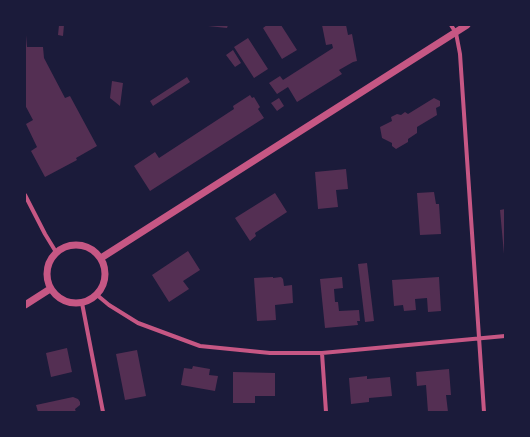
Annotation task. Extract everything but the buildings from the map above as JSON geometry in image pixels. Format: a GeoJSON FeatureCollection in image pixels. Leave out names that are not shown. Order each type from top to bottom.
{"type":"FeatureCollection","features":[{"type":"Feature","properties":{"kind":"street"},"geometry":{"type":"LineString","coordinates":[[451,25],[456,32],[460,54],[484,412]]}},
{"type":"Feature","properties":{"kind":"street"},"geometry":{"type":"LineString","coordinates":[[101,258],[467,25]]}},
{"type":"Feature","properties":{"kind":"street"},"geometry":{"type":"LineString","coordinates":[[25,195],[56,252]]}},
{"type":"Feature","properties":{"kind":"street"},"geometry":{"type":"LineString","coordinates":[[75,244],[85,246],[94,251],[101,258],[105,269],[105,281],[97,295],[90,300],[74,304],[54,295],[47,281],[46,273],[51,258],[56,252],[65,246],[75,244]]}},
{"type":"Feature","properties":{"kind":"street"},"geometry":{"type":"LineString","coordinates":[[25,304],[50,289]]}},
{"type":"Feature","properties":{"kind":"street"},"geometry":{"type":"LineString","coordinates":[[97,295],[110,305],[138,322],[200,346],[270,353],[322,353],[505,336]]}},
{"type":"Feature","properties":{"kind":"street"},"geometry":{"type":"LineString","coordinates":[[82,303],[103,412]]}},
{"type":"Feature","properties":{"kind":"street"},"geometry":{"type":"LineString","coordinates":[[322,353],[326,412]]}}]}
